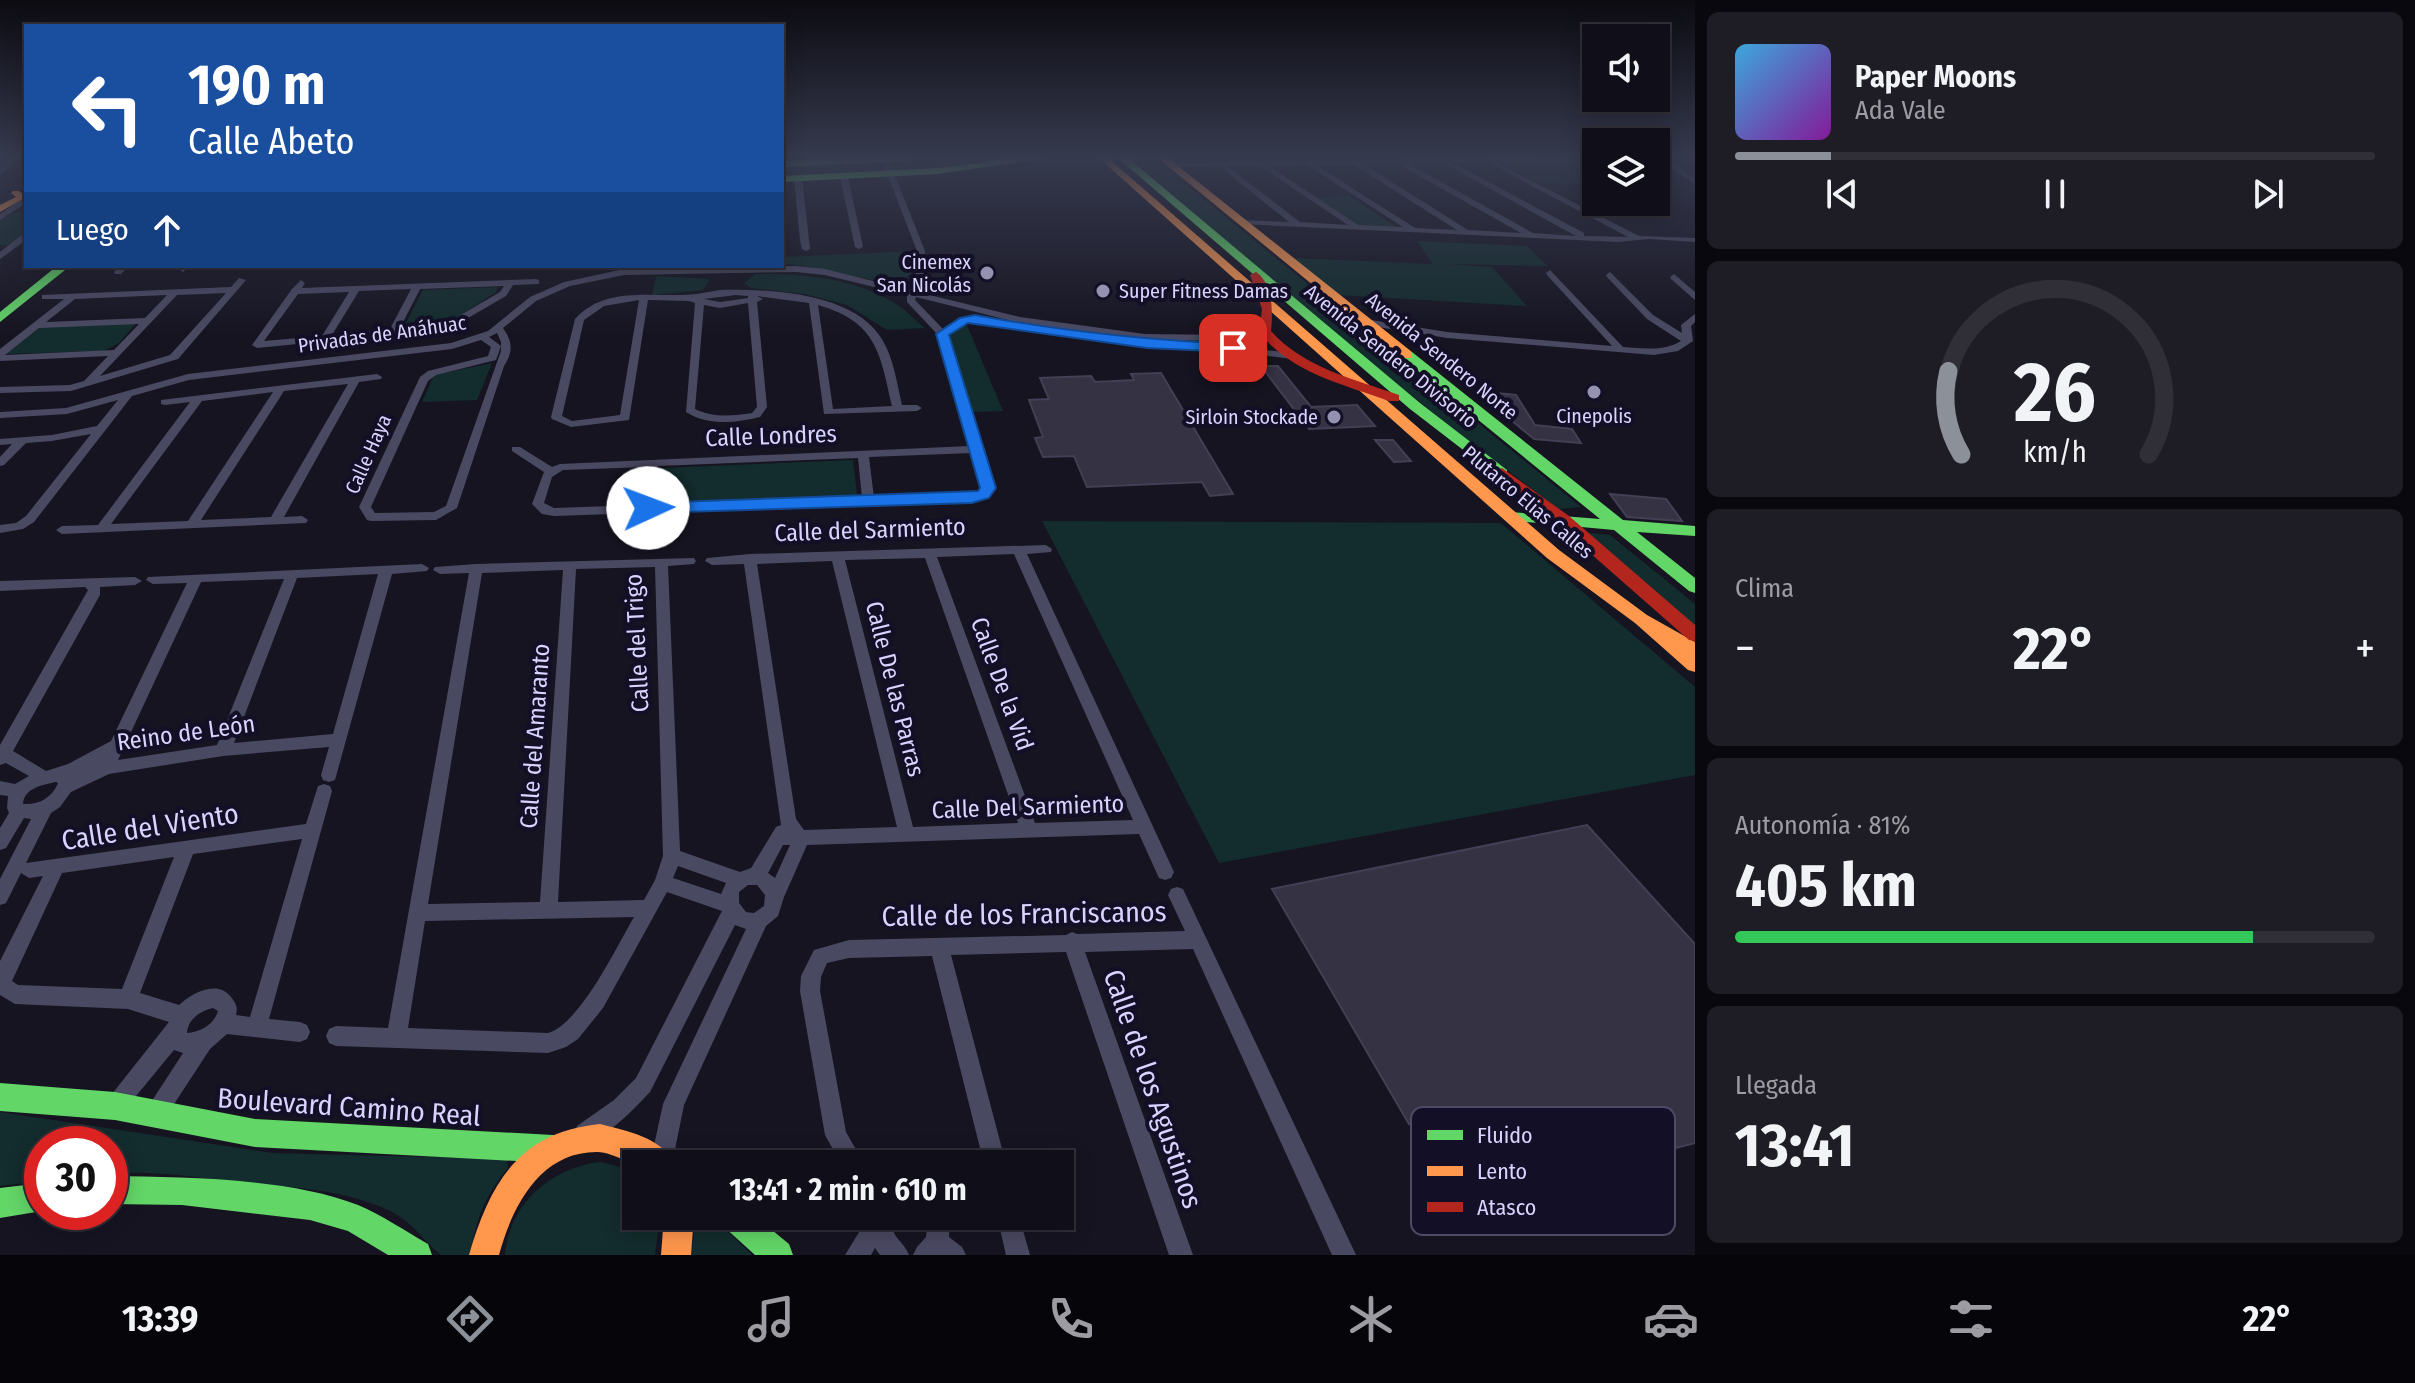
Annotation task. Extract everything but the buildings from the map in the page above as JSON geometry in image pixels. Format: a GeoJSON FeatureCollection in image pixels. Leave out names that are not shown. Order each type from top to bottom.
{"type":"FeatureCollection","features":[{"type":"Feature","properties":{"kind":"main road","name":"Plutarco Elias Calles"},"geometry":{"type":"LineString","coordinates":[[1169,217],[1511,517],[1590,584],[1641,619]]}},
{"type":"Feature","properties":{"kind":"main road","name":"Avenida Sendero Divisorio"},"geometry":{"type":"LineString","coordinates":[[1190,217],[1415,406],[1563,520]]}},
{"type":"Feature","properties":{"kind":"main road","name":"Avenida Sendero Norte"},"geometry":{"type":"LineString","coordinates":[[1233,217],[1695,587]]}},
{"type":"Feature","properties":{"kind":"main road"},"geometry":{"type":"LineString","coordinates":[[0,306],[45,268]]}},
{"type":"Feature","properties":{"kind":"main road"},"geometry":{"type":"LineString","coordinates":[[0,318],[62,268]]}},
{"type":"Feature","properties":{"kind":"main road"},"geometry":{"type":"LineString","coordinates":[[1255,272],[1266,302],[1268,338],[1293,356],[1415,406]]}},
{"type":"Feature","properties":{"kind":"main road"},"geometry":{"type":"LineString","coordinates":[[1511,517],[1695,531]]}},
{"type":"Feature","properties":{"kind":"main road"},"geometry":{"type":"LineString","coordinates":[[1563,520],[1695,635]]}},
{"type":"Feature","properties":{"kind":"main road"},"geometry":{"type":"LineString","coordinates":[[1641,619],[1695,650]]}},
{"type":"Feature","properties":{"kind":"main road"},"geometry":{"type":"LineString","coordinates":[[1641,619],[1695,665]]}},
{"type":"Feature","properties":{"kind":"main road","name":"Boulevard Camino Real"},"geometry":{"type":"LineString","coordinates":[[0,1097],[115,1106],[255,1133],[553,1149]]}},
{"type":"Feature","properties":{"kind":"main road"},"geometry":{"type":"LineString","coordinates":[[484,1255],[492,1222],[507,1192],[528,1167],[553,1149],[579,1138],[602,1135],[625,1139],[646,1150]]}},
{"type":"Feature","properties":{"kind":"main road"},"geometry":{"type":"LineString","coordinates":[[128,1188],[310,1205],[354,1218],[417,1255]]}},
{"type":"Feature","properties":{"kind":"main road"},"geometry":{"type":"LineString","coordinates":[[0,1203],[24,1200]]}},
{"type":"Feature","properties":{"kind":"main road"},"geometry":{"type":"LineString","coordinates":[[676,1255],[678,1230]]}},
{"type":"Feature","properties":{"kind":"main road"},"geometry":{"type":"LineString","coordinates":[[749,1230],[778,1255]]}},
{"type":"Feature","properties":{"kind":"street"},"geometry":{"type":"LineString","coordinates":[[803,217],[806,249]]}},
{"type":"Feature","properties":{"kind":"street"},"geometry":{"type":"LineString","coordinates":[[852,217],[859,247]]}},
{"type":"Feature","properties":{"kind":"street"},"geometry":{"type":"LineString","coordinates":[[516,449],[550,471],[538,504],[546,511],[554,512],[972,498],[984,494],[988,488],[943,334],[912,297],[921,271],[921,251],[907,217]]}},
{"type":"Feature","properties":{"kind":"street"},"geometry":{"type":"LineString","coordinates":[[1287,217],[1298,225]]}},
{"type":"Feature","properties":{"kind":"street"},"geometry":{"type":"LineString","coordinates":[[1341,217],[1357,227]]}},
{"type":"Feature","properties":{"kind":"street"},"geometry":{"type":"LineString","coordinates":[[1392,217],[1413,230]]}},
{"type":"Feature","properties":{"kind":"street"},"geometry":{"type":"LineString","coordinates":[[1441,217],[1467,233]]}},
{"type":"Feature","properties":{"kind":"street"},"geometry":{"type":"LineString","coordinates":[[1498,217],[1531,235]]}},
{"type":"Feature","properties":{"kind":"street"},"geometry":{"type":"LineString","coordinates":[[1547,217],[1587,238]]}},
{"type":"Feature","properties":{"kind":"street"},"geometry":{"type":"LineString","coordinates":[[1596,217],[1638,238]]}},
{"type":"Feature","properties":{"kind":"street"},"geometry":{"type":"LineString","coordinates":[[1240,222],[1695,240]]}},
{"type":"Feature","properties":{"kind":"street"},"geometry":{"type":"LineString","coordinates":[[0,256],[24,238]]}},
{"type":"Feature","properties":{"kind":"street"},"geometry":{"type":"LineString","coordinates":[[737,268],[738,293]]}},
{"type":"Feature","properties":{"kind":"street"},"geometry":{"type":"LineString","coordinates":[[715,269],[716,294]]}},
{"type":"Feature","properties":{"kind":"street","name":"Privadas de Anáhuac"},"geometry":{"type":"LineString","coordinates":[[0,415],[57,413],[176,379],[436,348],[483,337],[548,290],[611,274],[715,269],[810,270],[847,276],[975,318],[1049,333],[1261,350],[1293,356]]}},
{"type":"Feature","properties":{"kind":"street"},"geometry":{"type":"LineString","coordinates":[[1550,273],[1621,350]]}},
{"type":"Feature","properties":{"kind":"street"},"geometry":{"type":"LineString","coordinates":[[1610,275],[1650,317],[1688,341]]}},
{"type":"Feature","properties":{"kind":"street"},"geometry":{"type":"LineString","coordinates":[[510,284],[503,294],[458,323],[393,333],[257,345],[298,287],[355,290],[510,284],[536,277],[548,290]]}},
{"type":"Feature","properties":{"kind":"street"},"geometry":{"type":"LineString","coordinates":[[1674,277],[1695,297]]}},
{"type":"Feature","properties":{"kind":"street"},"geometry":{"type":"LineString","coordinates":[[0,390],[71,388],[168,360],[179,354],[242,280]]}},
{"type":"Feature","properties":{"kind":"street"},"geometry":{"type":"LineString","coordinates":[[393,333],[417,287]]}},
{"type":"Feature","properties":{"kind":"street"},"geometry":{"type":"LineString","coordinates":[[45,297],[234,290]]}},
{"type":"Feature","properties":{"kind":"street"},"geometry":{"type":"LineString","coordinates":[[324,340],[355,290]]}},
{"type":"Feature","properties":{"kind":"street"},"geometry":{"type":"LineString","coordinates":[[86,384],[174,293]]}},
{"type":"Feature","properties":{"kind":"street"},"geometry":{"type":"LineString","coordinates":[[696,299],[738,293],[752,298]]}},
{"type":"Feature","properties":{"kind":"street"},"geometry":{"type":"LineString","coordinates":[[503,294],[533,299]]}},
{"type":"Feature","properties":{"kind":"street"},"geometry":{"type":"LineString","coordinates":[[644,299],[625,418],[571,424],[556,417],[580,319],[588,310],[604,304],[644,299],[696,299],[731,305],[765,296],[813,300],[848,313],[875,335],[882,346],[898,409]]}},
{"type":"Feature","properties":{"kind":"street"},"geometry":{"type":"LineString","coordinates":[[0,356],[72,297]]}},
{"type":"Feature","properties":{"kind":"street","name":"Privadas de Anáhuac"},"geometry":{"type":"LineString","coordinates":[[912,297],[1020,320],[1146,341],[1220,339],[1249,334],[1266,324]]}},
{"type":"Feature","properties":{"kind":"street"},"geometry":{"type":"LineString","coordinates":[[696,299],[690,410],[712,418],[756,415],[762,407],[752,298]]}},
{"type":"Feature","properties":{"kind":"street"},"geometry":{"type":"LineString","coordinates":[[813,300],[828,412],[917,408]]}},
{"type":"Feature","properties":{"kind":"street"},"geometry":{"type":"LineString","coordinates":[[1688,341],[1686,325],[1695,317]]}},
{"type":"Feature","properties":{"kind":"street"},"geometry":{"type":"LineString","coordinates":[[943,334],[954,325],[975,318]]}},
{"type":"Feature","properties":{"kind":"street"},"geometry":{"type":"LineString","coordinates":[[38,325],[147,321]]}},
{"type":"Feature","properties":{"kind":"street"},"geometry":{"type":"LineString","coordinates":[[1365,322],[1408,332],[1621,350],[1663,351],[1675,349],[1688,341]]}},
{"type":"Feature","properties":{"kind":"street","name":"Calle Haya"},"geometry":{"type":"LineString","coordinates":[[483,337],[496,346],[492,358],[425,377],[365,507],[371,517],[436,516],[451,508],[499,366],[507,352],[506,339],[498,328]]}},
{"type":"Feature","properties":{"kind":"street"},"geometry":{"type":"LineString","coordinates":[[1390,342],[1408,332]]}},
{"type":"Feature","properties":{"kind":"street"},"geometry":{"type":"LineString","coordinates":[[0,356],[116,353]]}},
{"type":"Feature","properties":{"kind":"street"},"geometry":{"type":"LineString","coordinates":[[168,360],[176,379]]}},
{"type":"Feature","properties":{"kind":"street"},"geometry":{"type":"LineString","coordinates":[[150,365],[157,385]]}},
{"type":"Feature","properties":{"kind":"street"},"geometry":{"type":"LineString","coordinates":[[254,392],[260,368]]}},
{"type":"Feature","properties":{"kind":"street"},"geometry":{"type":"LineString","coordinates":[[224,395],[235,371]]}},
{"type":"Feature","properties":{"kind":"street"},"geometry":{"type":"LineString","coordinates":[[165,402],[377,377]]}},
{"type":"Feature","properties":{"kind":"street"},"geometry":{"type":"LineString","coordinates":[[275,521],[355,380]]}},
{"type":"Feature","properties":{"kind":"street"},"geometry":{"type":"LineString","coordinates":[[192,524],[280,389]]}},
{"type":"Feature","properties":{"kind":"street"},"geometry":{"type":"LineString","coordinates":[[5,528],[30,519],[128,394]]}},
{"type":"Feature","properties":{"kind":"street"},"geometry":{"type":"LineString","coordinates":[[102,528],[199,398]]}},
{"type":"Feature","properties":{"kind":"street"},"geometry":{"type":"LineString","coordinates":[[85,431],[92,405]]}},
{"type":"Feature","properties":{"kind":"street"},"geometry":{"type":"LineString","coordinates":[[0,442],[103,428]]}},
{"type":"Feature","properties":{"kind":"street"},"geometry":{"type":"LineString","coordinates":[[0,463],[22,441]]}},
{"type":"Feature","properties":{"kind":"street","name":"Calle Londres"},"geometry":{"type":"LineString","coordinates":[[550,471],[570,466],[975,449]]}},
{"type":"Feature","properties":{"kind":"street"},"geometry":{"type":"LineString","coordinates":[[863,454],[869,502]]}},
{"type":"Feature","properties":{"kind":"street"},"geometry":{"type":"LineString","coordinates":[[648,508],[653,463]]}},
{"type":"Feature","properties":{"kind":"street"},"geometry":{"type":"LineString","coordinates":[[62,530],[302,520]]}},
{"type":"Feature","properties":{"kind":"street","name":"Calle del Sarmiento"},"geometry":{"type":"LineString","coordinates":[[788,821],[750,558],[1046,549]]}},
{"type":"Feature","properties":{"kind":"street","name":"Calle Del Sarmiento"},"geometry":{"type":"LineString","coordinates":[[779,838],[1145,827],[1019,550]]}},
{"type":"Feature","properties":{"kind":"street","name":"Calle De la Vid"},"geometry":{"type":"LineString","coordinates":[[929,552],[1030,832]]}},
{"type":"Feature","properties":{"kind":"street","name":"Calle De las Parras"},"geometry":{"type":"LineString","coordinates":[[837,555],[907,835]]}},
{"type":"Feature","properties":{"kind":"street"},"geometry":{"type":"LineString","coordinates":[[712,561],[750,558]]}},
{"type":"Feature","properties":{"kind":"street"},"geometry":{"type":"LineString","coordinates":[[661,562],[689,561]]}},
{"type":"Feature","properties":{"kind":"street","name":"Calle del Trigo"},"geometry":{"type":"LineString","coordinates":[[336,1036],[548,1043],[559,1040],[582,1020],[596,1001],[663,883],[672,856],[661,562],[440,570]]}},
{"type":"Feature","properties":{"kind":"street","name":"Calle del Amaranto"},"geometry":{"type":"LineString","coordinates":[[548,911],[570,565]]}},
{"type":"Feature","properties":{"kind":"street"},"geometry":{"type":"LineString","coordinates":[[153,580],[422,568]]}},
{"type":"Feature","properties":{"kind":"street"},"geometry":{"type":"LineString","coordinates":[[396,1038],[476,568]]}},
{"type":"Feature","properties":{"kind":"street"},"geometry":{"type":"LineString","coordinates":[[257,1027],[386,570]]}},
{"type":"Feature","properties":{"kind":"street"},"geometry":{"type":"LineString","coordinates":[[223,750],[292,574]]}},
{"type":"Feature","properties":{"kind":"street","name":"Reino de León"},"geometry":{"type":"LineString","coordinates":[[106,768],[196,579]]}},
{"type":"Feature","properties":{"kind":"street"},"geometry":{"type":"LineString","coordinates":[[0,598],[4,586],[135,581]]}},
{"type":"Feature","properties":{"kind":"street"},"geometry":{"type":"LineString","coordinates":[[56,779],[2,756],[93,595],[95,589],[90,584]]}},
{"type":"Feature","properties":{"kind":"street","name":"Reino de León"},"geometry":{"type":"LineString","coordinates":[[106,768],[223,750],[339,740]]}},
{"type":"Feature","properties":{"kind":"street"},"geometry":{"type":"LineString","coordinates":[[56,779],[116,746]]}},
{"type":"Feature","properties":{"kind":"street"},"geometry":{"type":"LineString","coordinates":[[0,788],[18,792],[56,779],[106,768]]}},
{"type":"Feature","properties":{"kind":"street"},"geometry":{"type":"LineString","coordinates":[[18,792],[13,804],[19,811],[45,808],[59,798],[56,779]]}},
{"type":"Feature","properties":{"kind":"street"},"geometry":{"type":"LineString","coordinates":[[0,897],[45,808]]}},
{"type":"Feature","properties":{"kind":"street"},"geometry":{"type":"LineString","coordinates":[[0,843],[19,811]]}},
{"type":"Feature","properties":{"kind":"street"},"geometry":{"type":"LineString","coordinates":[[579,1138],[621,1107],[643,1085],[730,908],[731,891],[749,878],[788,821],[800,838],[798,849],[776,894],[773,909],[760,919],[674,1104],[663,1150]]}},
{"type":"Feature","properties":{"kind":"street"},"geometry":{"type":"LineString","coordinates":[[1145,827],[1165,872]]}},
{"type":"Feature","properties":{"kind":"street","name":"Calle del Viento"},"geometry":{"type":"LineString","coordinates":[[203,1042],[181,1043],[179,1024],[128,999],[15,994],[3,986],[2,977],[57,866],[313,830]]}},
{"type":"Feature","properties":{"kind":"street"},"geometry":{"type":"LineString","coordinates":[[128,999],[187,847]]}},
{"type":"Feature","properties":{"kind":"street"},"geometry":{"type":"LineString","coordinates":[[672,856],[769,882],[776,894]]}},
{"type":"Feature","properties":{"kind":"street"},"geometry":{"type":"LineString","coordinates":[[29,870],[57,866]]}},
{"type":"Feature","properties":{"kind":"street"},"geometry":{"type":"LineString","coordinates":[[663,883],[730,908],[744,920],[760,919]]}},
{"type":"Feature","properties":{"kind":"street"},"geometry":{"type":"LineString","coordinates":[[1177,895],[1197,940]]}},
{"type":"Feature","properties":{"kind":"street"},"geometry":{"type":"LineString","coordinates":[[417,913],[649,908]]}},
{"type":"Feature","properties":{"kind":"street","name":"Calle de los Franciscanos"},"geometry":{"type":"LineString","coordinates":[[843,1150],[833,1120],[810,991],[815,963],[821,956],[840,950],[939,945],[1197,940],[1344,1255]]}},
{"type":"Feature","properties":{"kind":"street","name":"Calle de los Agustinos"},"geometry":{"type":"LineString","coordinates":[[1072,941],[1181,1255]]}},
{"type":"Feature","properties":{"kind":"street"},"geometry":{"type":"LineString","coordinates":[[939,945],[991,1150]]}},
{"type":"Feature","properties":{"kind":"street"},"geometry":{"type":"LineString","coordinates":[[115,1106],[196,1003],[221,999],[228,1009],[224,1024],[203,1042],[155,1113]]}},
{"type":"Feature","properties":{"kind":"street"},"geometry":{"type":"LineString","coordinates":[[224,1024],[300,1032]]}},
{"type":"Feature","properties":{"kind":"street"},"geometry":{"type":"LineString","coordinates":[[857,1255],[872,1230]]}},
{"type":"Feature","properties":{"kind":"street"},"geometry":{"type":"LineString","coordinates":[[882,1230],[886,1245],[897,1255]]}},
{"type":"Feature","properties":{"kind":"street"},"geometry":{"type":"LineString","coordinates":[[938,1251],[939,1230]]}},
{"type":"Feature","properties":{"kind":"street"},"geometry":{"type":"LineString","coordinates":[[1012,1230],[1018,1255]]}},
{"type":"Feature","properties":{"kind":"green space"},"geometry":{"type":"Polygon","coordinates":[[[6,217],[24,217],[24,234],[9,245],[0,245],[0,220],[6,217]]]}},
{"type":"Feature","properties":{"kind":"green space"},"geometry":{"type":"Polygon","coordinates":[[[1196,217],[1225,217],[1581,507],[1559,509],[1340,338],[1196,217]]]}},
{"type":"Feature","properties":{"kind":"green space"},"geometry":{"type":"Polygon","coordinates":[[[1341,217],[1381,217],[1398,228],[1354,226],[1341,217]]]}},
{"type":"Feature","properties":{"kind":"green space"},"geometry":{"type":"Polygon","coordinates":[[[1417,241],[1527,246],[1548,266],[1445,264],[1492,267],[1527,306],[1338,295],[1293,258],[1433,264],[1417,241]]]}},
{"type":"Feature","properties":{"kind":"green space"},"geometry":{"type":"Polygon","coordinates":[[[921,251],[911,272],[900,281],[891,282],[784,264],[784,257],[921,251]]]}},
{"type":"Feature","properties":{"kind":"green space"},"geometry":{"type":"Polygon","coordinates":[[[755,274],[809,276],[864,288],[896,304],[925,328],[887,330],[847,305],[805,294],[751,288],[744,283],[755,274]]]}},
{"type":"Feature","properties":{"kind":"green space"},"geometry":{"type":"Polygon","coordinates":[[[656,276],[710,279],[703,290],[652,295],[656,276]]]}},
{"type":"Feature","properties":{"kind":"green space"},"geometry":{"type":"Polygon","coordinates":[[[498,287],[496,292],[458,317],[442,323],[404,327],[423,290],[498,287]]]}},
{"type":"Feature","properties":{"kind":"green space"},"geometry":{"type":"Polygon","coordinates":[[[136,323],[119,343],[104,351],[5,354],[41,327],[136,323]]]}},
{"type":"Feature","properties":{"kind":"green space"},"geometry":{"type":"Polygon","coordinates":[[[967,325],[1003,411],[972,412],[948,334],[967,325]]]}},
{"type":"Feature","properties":{"kind":"green space"},"geometry":{"type":"Polygon","coordinates":[[[492,363],[477,400],[422,402],[434,375],[492,363]]]}},
{"type":"Feature","properties":{"kind":"green space"},"geometry":{"type":"Polygon","coordinates":[[[853,460],[857,495],[659,503],[662,468],[853,460]]]}},
{"type":"Feature","properties":{"kind":"green space"},"geometry":{"type":"Polygon","coordinates":[[[1042,521],[1501,523],[1695,687],[1695,775],[1219,863],[1042,521]]]}},
{"type":"Feature","properties":{"kind":"green space"},"geometry":{"type":"Polygon","coordinates":[[[1581,532],[1610,535],[1695,604],[1695,630],[1581,532]]]}},
{"type":"Feature","properties":{"kind":"green space"},"geometry":{"type":"Polygon","coordinates":[[[0,1112],[93,1126],[24,1126],[24,1183],[0,1186],[0,1112]]]}},
{"type":"Feature","properties":{"kind":"green space"},"geometry":{"type":"Polygon","coordinates":[[[128,1131],[273,1153],[507,1159],[508,1168],[482,1209],[471,1255],[441,1255],[398,1215],[352,1197],[313,1190],[128,1173],[128,1131]]]}},
{"type":"Feature","properties":{"kind":"green space"},"geometry":{"type":"Polygon","coordinates":[[[601,1162],[622,1167],[622,1230],[658,1230],[655,1255],[505,1255],[508,1236],[524,1204],[550,1180],[583,1165],[601,1162]]]}},
{"type":"Feature","properties":{"kind":"green space"},"geometry":{"type":"Polygon","coordinates":[[[693,1230],[726,1230],[752,1255],[691,1255],[693,1230]]]}},
{"type":"Feature","properties":{"kind":"traffic: fast"},"geometry":{"type":"LineString","coordinates":[[1191,217],[1415,406],[1502,473]]}},
{"type":"Feature","properties":{"kind":"traffic: fast"},"geometry":{"type":"LineString","coordinates":[[0,318],[62,268]]}},
{"type":"Feature","properties":{"kind":"traffic: fast"},"geometry":{"type":"LineString","coordinates":[[1407,355],[1695,587]]}},
{"type":"Feature","properties":{"kind":"traffic: fast"},"geometry":{"type":"LineString","coordinates":[[1511,517],[1695,531]]}},
{"type":"Feature","properties":{"kind":"traffic: fast"},"geometry":{"type":"LineString","coordinates":[[0,1097],[115,1106],[255,1133],[553,1149]]}},
{"type":"Feature","properties":{"kind":"traffic: fast"},"geometry":{"type":"LineString","coordinates":[[128,1190],[182,1191],[310,1205],[354,1218],[417,1255]]}},
{"type":"Feature","properties":{"kind":"traffic: fast"},"geometry":{"type":"LineString","coordinates":[[0,1203],[24,1200]]}},
{"type":"Feature","properties":{"kind":"traffic: fast"},"geometry":{"type":"LineString","coordinates":[[749,1230],[778,1255]]}},
{"type":"Feature","properties":{"kind":"traffic: slow"},"geometry":{"type":"LineString","coordinates":[[1170,217],[1553,554],[1641,619],[1695,665]]}},
{"type":"Feature","properties":{"kind":"traffic: slow"},"geometry":{"type":"LineString","coordinates":[[1235,217],[1407,355]]}},
{"type":"Feature","properties":{"kind":"traffic: slow"},"geometry":{"type":"LineString","coordinates":[[1641,619],[1695,650]]}},
{"type":"Feature","properties":{"kind":"traffic: slow"},"geometry":{"type":"LineString","coordinates":[[484,1255],[493,1223],[507,1194],[525,1170],[547,1152],[572,1141],[600,1138],[636,1150]]}},
{"type":"Feature","properties":{"kind":"traffic: slow"},"geometry":{"type":"LineString","coordinates":[[676,1255],[678,1230]]}},
{"type":"Feature","properties":{"kind":"traffic: jam"},"geometry":{"type":"LineString","coordinates":[[1256,275],[1268,309],[1265,332],[1277,345],[1324,373],[1394,398]]}},
{"type":"Feature","properties":{"kind":"traffic: jam"},"geometry":{"type":"LineString","coordinates":[[1502,473],[1563,520],[1695,635]]}},
{"type":"Feature","properties":{"kind":"place","name":"Cinemex San Nicolás"},"geometry":{"type":"Point","coordinates":[987,273]}},
{"type":"Feature","properties":{"kind":"place","name":"Super Fitness Damas"},"geometry":{"type":"Point","coordinates":[1103,291]}},
{"type":"Feature","properties":{"kind":"place","name":"Cinepolis"},"geometry":{"type":"Point","coordinates":[1594,392]}},
{"type":"Feature","properties":{"kind":"place","name":"Sirloin Stockade"},"geometry":{"type":"Point","coordinates":[1334,417]}},
{"type":"Feature","properties":{"kind":"route"},"geometry":{"type":"LineString","coordinates":[[648,508],[972,498],[986,493],[988,488],[943,334],[949,327],[964,320],[975,318],[1049,333],[1147,344],[1233,348]]}}]}
